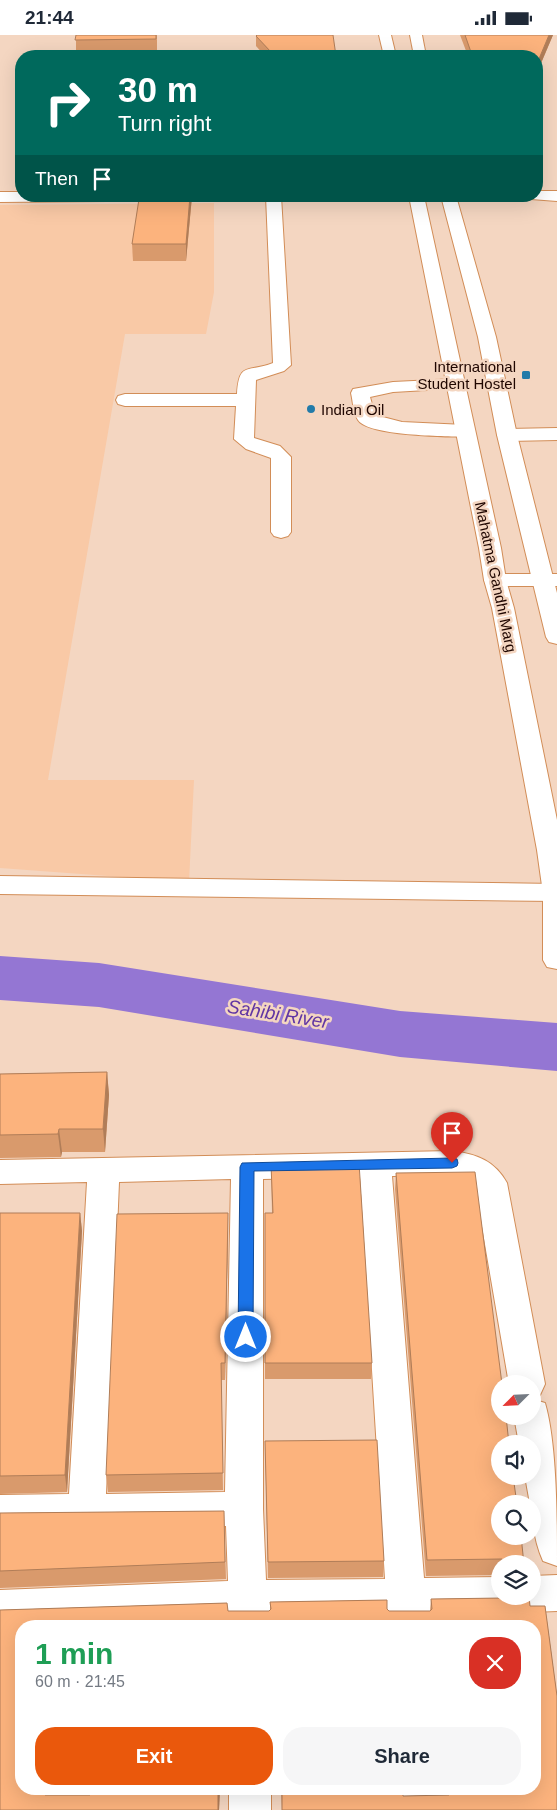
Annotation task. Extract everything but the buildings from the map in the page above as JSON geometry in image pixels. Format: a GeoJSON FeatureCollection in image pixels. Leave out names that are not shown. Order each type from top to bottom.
{"type":"FeatureCollection","features":[{"type":"Feature","properties":{"kind":"street"},"geometry":{"type":"LineString","coordinates":[[385,35],[389,50]]}},
{"type":"Feature","properties":{"kind":"street"},"geometry":{"type":"LineString","coordinates":[[416,35],[419,50]]}},
{"type":"Feature","properties":{"kind":"street"},"geometry":{"type":"LineString","coordinates":[[543,196],[557,196]]}},
{"type":"Feature","properties":{"kind":"street"},"geometry":{"type":"LineString","coordinates":[[0,197],[15,197]]}},
{"type":"Feature","properties":{"kind":"street"},"geometry":{"type":"LineString","coordinates":[[273,202],[282,365],[275,369],[249,375],[247,378],[246,442],[274,450],[281,457],[281,532]]}},
{"type":"Feature","properties":{"kind":"street","name":"Mahatma Gandhi Marg"},"geometry":{"type":"LineString","coordinates":[[417,202],[495,580],[503,607],[548,838],[556,893],[557,960]]}},
{"type":"Feature","properties":{"kind":"street"},"geometry":{"type":"LineString","coordinates":[[450,202],[487,337],[507,435],[549,580],[557,637]]}},
{"type":"Feature","properties":{"kind":"street"},"geometry":{"type":"LineString","coordinates":[[455,385],[393,387],[360,393],[366,417],[379,424],[400,428],[465,431]]}},
{"type":"Feature","properties":{"kind":"street"},"geometry":{"type":"LineString","coordinates":[[125,400],[246,400]]}},
{"type":"Feature","properties":{"kind":"street"},"geometry":{"type":"LineString","coordinates":[[507,435],[557,435]]}},
{"type":"Feature","properties":{"kind":"street"},"geometry":{"type":"LineString","coordinates":[[495,580],[549,580]]}},
{"type":"Feature","properties":{"kind":"street"},"geometry":{"type":"LineString","coordinates":[[0,885],[556,893]]}},
{"type":"Feature","properties":{"kind":"street"},"geometry":{"type":"LineString","coordinates":[[0,1172],[375,1164],[452,1163],[471,1165],[485,1173],[491,1183],[525,1375]]}},
{"type":"Feature","properties":{"kind":"street"},"geometry":{"type":"LineString","coordinates":[[375,1164],[407,1612]]}},
{"type":"Feature","properties":{"kind":"street"},"geometry":{"type":"LineString","coordinates":[[247,1167],[244,1509],[249,1613]]}},
{"type":"Feature","properties":{"kind":"street"},"geometry":{"type":"LineString","coordinates":[[87,1511],[104,1170]]}},
{"type":"Feature","properties":{"kind":"street"},"geometry":{"type":"LineString","coordinates":[[534,1425],[557,1549]]}},
{"type":"Feature","properties":{"kind":"street"},"geometry":{"type":"LineString","coordinates":[[0,1512],[244,1509]]}},
{"type":"Feature","properties":{"kind":"street"},"geometry":{"type":"LineString","coordinates":[[541,1594],[557,1593]]}},
{"type":"Feature","properties":{"kind":"street"},"geometry":{"type":"LineString","coordinates":[[0,1607],[83,1616],[407,1612],[491,1597]]}},
{"type":"Feature","properties":{"kind":"street"},"geometry":{"type":"LineString","coordinates":[[70,1810],[71,1795]]}},
{"type":"Feature","properties":{"kind":"street"},"geometry":{"type":"LineString","coordinates":[[250,1795],[250,1810]]}},
{"type":"Feature","properties":{"kind":"street"},"geometry":{"type":"LineString","coordinates":[[423,1795],[424,1810]]}},
{"type":"Feature","properties":{"kind":"shaded area"},"geometry":{"type":"Polygon","coordinates":[[[214,203],[214,292],[206,334],[125,334],[48,780],[194,780],[189,882],[0,868],[0,205],[214,203]]]}},
{"type":"Feature","properties":{"kind":"waterway","name":"Sahibi River"},"geometry":{"type":"LineString","coordinates":[[0,978],[99,985],[400,1034],[557,1047]]}},
{"type":"Feature","properties":{"kind":"place","name":"International Student Hostel"},"geometry":{"type":"Point","coordinates":[526,375]}},
{"type":"Feature","properties":{"kind":"place","name":"Indian Oil"},"geometry":{"type":"Point","coordinates":[311,409]}},
{"type":"Feature","properties":{"kind":"route"},"geometry":{"type":"LineString","coordinates":[[246,1337],[247,1167],[452,1163]]}}]}
